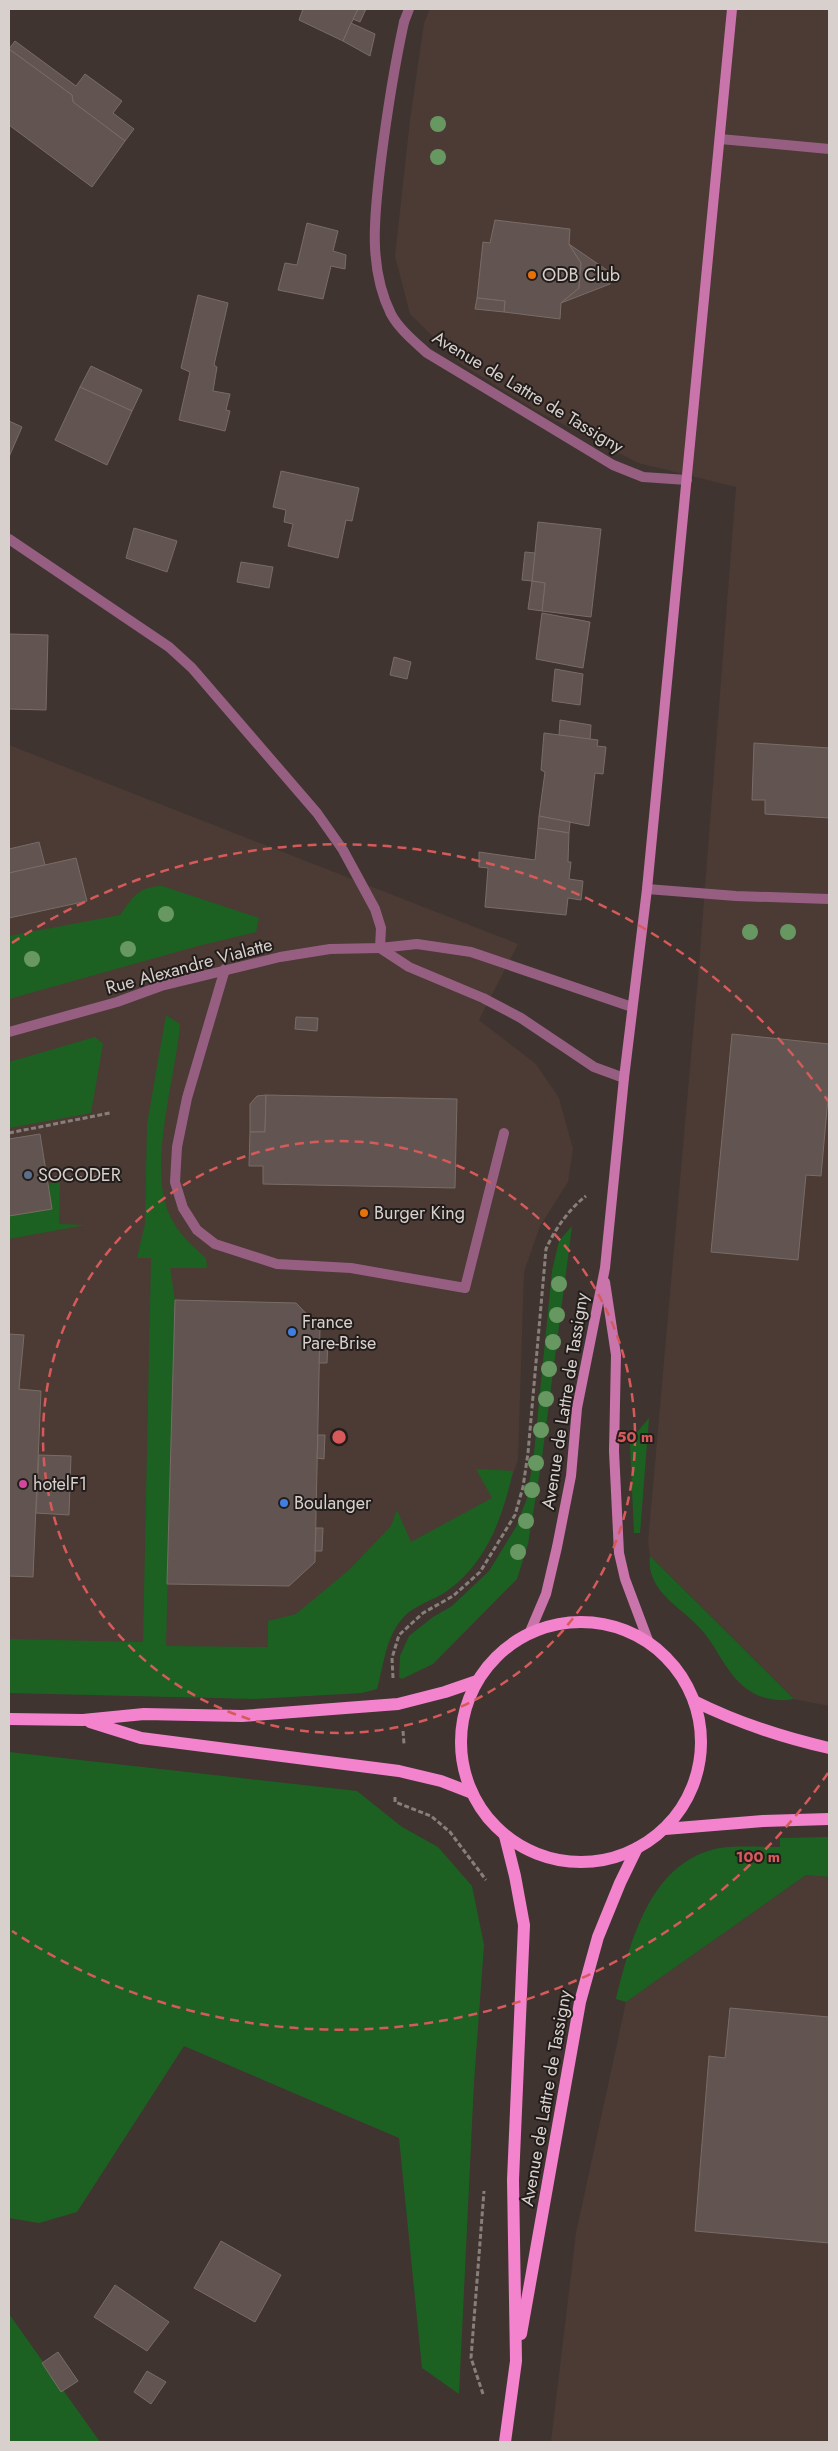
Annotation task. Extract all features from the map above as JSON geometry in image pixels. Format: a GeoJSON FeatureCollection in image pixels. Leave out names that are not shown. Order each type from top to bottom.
{"type":"FeatureCollection","features":[{"type":"Feature","properties":{"kind":"main road"},"geometry":{"type":"LineString","coordinates":[[604,1273],[632,1008],[648,889],[732,9]]}},
{"type":"Feature","properties":{"kind":"main road","name":"Avenue de Lattre de Tassigny"},"geometry":{"type":"LineString","coordinates":[[530,1634],[546,1594],[558,1547],[571,1476],[577,1408],[604,1273]]}},
{"type":"Feature","properties":{"kind":"main road","name":"Avenue de Lattre de Tassigny"},"geometry":{"type":"LineString","coordinates":[[604,1273],[616,1355],[614,1451],[619,1553],[625,1578],[649,1643]]}},
{"type":"Feature","properties":{"kind":"main road"},"geometry":{"type":"LineString","coordinates":[[590,1623],[617,1628],[649,1643],[671,1663],[688,1687],[700,1724],[701,1746],[698,1769],[691,1791],[680,1811],[664,1829],[637,1848],[616,1858],[593,1862],[569,1862],[546,1858],[524,1848],[505,1836],[492,1823],[472,1794],[464,1771],[460,1748],[462,1725],[467,1702],[477,1681],[500,1654],[530,1634],[563,1624],[590,1623]]}},
{"type":"Feature","properties":{"kind":"main road"},"geometry":{"type":"LineString","coordinates":[[9,1719],[82,1720],[144,1714],[242,1716],[398,1704],[445,1692],[477,1681]]}},
{"type":"Feature","properties":{"kind":"main road"},"geometry":{"type":"LineString","coordinates":[[694,1701],[729,1719],[770,1733],[829,1748]]}},
{"type":"Feature","properties":{"kind":"main road"},"geometry":{"type":"LineString","coordinates":[[82,1720],[141,1738],[399,1771],[441,1781],[472,1794]]}},
{"type":"Feature","properties":{"kind":"main road"},"geometry":{"type":"LineString","coordinates":[[664,1829],[763,1821],[829,1819]]}},
{"type":"Feature","properties":{"kind":"main road","name":"Avenue de Lattre de Tassigny"},"geometry":{"type":"LineString","coordinates":[[505,1836],[524,1925],[513,2180],[516,2361]]}},
{"type":"Feature","properties":{"kind":"main road","name":"Avenue de Lattre de Tassigny"},"geometry":{"type":"LineString","coordinates":[[516,2361],[580,2002],[598,1937],[620,1883],[637,1848]]}},
{"type":"Feature","properties":{"kind":"main road"},"geometry":{"type":"LineString","coordinates":[[505,2442],[516,2361]]}},
{"type":"Feature","properties":{"kind":"street","name":"Avenue de Lattre de Tassigny"},"geometry":{"type":"LineString","coordinates":[[409,9],[404,22],[389,92],[375,210],[374,249],[382,288],[392,315],[409,336],[427,353],[613,465],[643,476],[687,480]]}},
{"type":"Feature","properties":{"kind":"street"},"geometry":{"type":"LineString","coordinates":[[720,139],[829,149]]}},
{"type":"Feature","properties":{"kind":"street"},"geometry":{"type":"LineString","coordinates":[[9,539],[169,647],[192,668],[317,813],[343,850],[375,909],[381,928],[380,948],[408,966],[483,998],[522,1018],[594,1068],[624,1078]]}},
{"type":"Feature","properties":{"kind":"street"},"geometry":{"type":"LineString","coordinates":[[648,889],[736,896],[829,899]]}},
{"type":"Feature","properties":{"kind":"street","name":"Rue Alexandre Vialatte"},"geometry":{"type":"LineString","coordinates":[[9,1032],[225,969],[330,949],[380,948],[417,944],[471,952],[632,1008]]}},
{"type":"Feature","properties":{"kind":"street"},"geometry":{"type":"LineString","coordinates":[[225,969],[187,1098],[177,1147],[175,1182],[183,1208],[197,1230],[215,1244],[277,1264],[351,1268],[465,1288],[504,1133]]}},
{"type":"Feature","properties":{"kind":"path"},"geometry":{"type":"LineString","coordinates":[[9,1133],[110,1113]]}},
{"type":"Feature","properties":{"kind":"path"},"geometry":{"type":"LineString","coordinates":[[47,1178],[104,1177]]}},
{"type":"Feature","properties":{"kind":"shaded area"},"geometry":{"type":"Polygon","coordinates":[[[430,9],[829,9],[829,1706],[794,1699],[650,1556],[648,1542],[698,977],[736,487],[638,463],[539,412],[461,364],[410,314],[395,256],[410,120],[424,23],[430,9]]]}},
{"type":"Feature","properties":{"kind":"shaded area"},"geometry":{"type":"Polygon","coordinates":[[[9,745],[518,944],[479,1020],[536,1064],[559,1098],[573,1149],[568,1182],[540,1226],[524,1272],[518,1460],[501,1509],[393,1619],[373,1656],[9,1660],[9,745]]]}},
{"type":"Feature","properties":{"kind":"shaded area"},"geometry":{"type":"Polygon","coordinates":[[[806,1875],[829,1877],[829,2442],[551,2442],[576,2233],[626,2002],[806,1875]]]}},
{"type":"Feature","properties":{"kind":"green space"},"geometry":{"type":"Polygon","coordinates":[[[162,886],[259,918],[256,932],[198,946],[9,999],[9,936],[120,915],[137,894],[147,888],[162,886]]]}},
{"type":"Feature","properties":{"kind":"green space"},"geometry":{"type":"Polygon","coordinates":[[[166,1015],[180,1024],[162,1150],[161,1175],[164,1198],[174,1224],[206,1258],[207,1268],[170,1268],[175,1300],[166,1646],[268,1647],[268,1621],[296,1614],[349,1570],[391,1526],[397,1510],[411,1542],[492,1498],[476,1469],[513,1471],[504,1505],[483,1553],[461,1580],[447,1591],[412,1610],[402,1619],[388,1644],[377,1689],[362,1693],[255,1699],[9,1693],[9,1639],[143,1642],[151,1258],[137,1258],[145,1224],[147,1124],[166,1015]]]}},
{"type":"Feature","properties":{"kind":"green space"},"geometry":{"type":"Polygon","coordinates":[[[95,1037],[103,1044],[91,1113],[9,1128],[9,1062],[95,1037]]]}},
{"type":"Feature","properties":{"kind":"green space"},"geometry":{"type":"Polygon","coordinates":[[[60,1182],[59,1224],[86,1225],[9,1239],[9,1216],[52,1209],[48,1183],[60,1182]]]}},
{"type":"Feature","properties":{"kind":"green space"},"geometry":{"type":"Polygon","coordinates":[[[572,1226],[541,1465],[528,1544],[517,1579],[433,1664],[402,1679],[399,1677],[400,1656],[409,1636],[433,1617],[452,1606],[489,1571],[516,1527],[527,1498],[534,1453],[552,1271],[559,1241],[572,1226]]]}},
{"type":"Feature","properties":{"kind":"green space"},"geometry":{"type":"Polygon","coordinates":[[[649,1418],[640,1533],[634,1533],[630,1445],[633,1437],[649,1418]]]}},
{"type":"Feature","properties":{"kind":"green space"},"geometry":{"type":"Polygon","coordinates":[[[650,1556],[794,1699],[777,1700],[766,1698],[743,1686],[725,1665],[705,1634],[668,1600],[660,1590],[650,1569],[650,1556]]]}},
{"type":"Feature","properties":{"kind":"green space"},"geometry":{"type":"Polygon","coordinates":[[[9,1752],[357,1791],[402,1827],[438,1847],[472,1886],[484,1945],[474,2082],[459,2394],[422,2368],[399,2138],[184,2046],[77,2212],[39,2223],[9,2218],[9,1752]]]}},
{"type":"Feature","properties":{"kind":"green space"},"geometry":{"type":"Polygon","coordinates":[[[829,1837],[829,1877],[806,1875],[626,2002],[616,1999],[636,1931],[658,1889],[674,1871],[692,1858],[715,1849],[780,1847],[780,1838],[829,1837]]]}},
{"type":"Feature","properties":{"kind":"green space"},"geometry":{"type":"Polygon","coordinates":[[[9,2314],[100,2442],[9,2442],[9,2314]]]}},
{"type":"Feature","properties":{"kind":"building"},"geometry":{"type":"Polygon","coordinates":[[[303,9],[358,9],[343,41],[299,20],[303,9]]]}},
{"type":"Feature","properties":{"kind":"building"},"geometry":{"type":"Polygon","coordinates":[[[358,9],[366,9],[360,22],[353,19],[358,9]]]}},
{"type":"Feature","properties":{"kind":"building"},"geometry":{"type":"Polygon","coordinates":[[[351,23],[375,34],[370,56],[343,41],[351,23]]]}},
{"type":"Feature","properties":{"kind":"building"},"geometry":{"type":"Polygon","coordinates":[[[15,41],[76,86],[85,74],[122,101],[113,113],[134,129],[125,141],[73,102],[72,95],[9,49],[15,41]]]}},
{"type":"Feature","properties":{"kind":"building"},"geometry":{"type":"Polygon","coordinates":[[[9,49],[72,95],[73,102],[125,141],[92,187],[9,125],[9,49]]]}},
{"type":"Feature","properties":{"kind":"building"},"geometry":{"type":"Polygon","coordinates":[[[495,220],[570,229],[569,244],[581,263],[579,288],[561,303],[560,319],[504,312],[505,301],[477,298],[483,242],[490,243],[495,220]]]}},
{"type":"Feature","properties":{"kind":"building"},"geometry":{"type":"Polygon","coordinates":[[[307,223],[338,231],[333,251],[346,255],[345,269],[331,266],[323,299],[278,290],[285,263],[297,265],[307,223]]]}},
{"type":"Feature","properties":{"kind":"building"},"geometry":{"type":"Polygon","coordinates":[[[569,244],[611,273],[610,284],[561,303],[579,288],[581,263],[569,244]]]}},
{"type":"Feature","properties":{"kind":"building"},"geometry":{"type":"Polygon","coordinates":[[[198,295],[228,303],[214,365],[217,367],[213,391],[230,394],[226,410],[230,411],[225,431],[179,420],[190,372],[181,368],[198,295]]]}},
{"type":"Feature","properties":{"kind":"building"},"geometry":{"type":"Polygon","coordinates":[[[477,298],[505,301],[504,312],[475,309],[477,298]]]}},
{"type":"Feature","properties":{"kind":"building"},"geometry":{"type":"Polygon","coordinates":[[[91,366],[142,390],[132,411],[80,387],[91,366]]]}},
{"type":"Feature","properties":{"kind":"building"},"geometry":{"type":"Polygon","coordinates":[[[80,387],[132,411],[107,465],[55,440],[80,387]]]}},
{"type":"Feature","properties":{"kind":"building"},"geometry":{"type":"Polygon","coordinates":[[[9,421],[22,427],[9,457],[9,421]]]}},
{"type":"Feature","properties":{"kind":"building"},"geometry":{"type":"Polygon","coordinates":[[[281,471],[359,488],[352,521],[346,520],[338,558],[288,546],[293,524],[284,522],[286,510],[273,507],[281,471]]]}},
{"type":"Feature","properties":{"kind":"building"},"geometry":{"type":"Polygon","coordinates":[[[538,522],[601,529],[591,617],[542,611],[545,583],[532,581],[538,522]]]}},
{"type":"Feature","properties":{"kind":"building"},"geometry":{"type":"Polygon","coordinates":[[[134,528],[177,541],[167,572],[126,558],[134,528]]]}},
{"type":"Feature","properties":{"kind":"building"},"geometry":{"type":"Polygon","coordinates":[[[525,552],[535,553],[532,581],[522,580],[525,552]]]}},
{"type":"Feature","properties":{"kind":"building"},"geometry":{"type":"Polygon","coordinates":[[[241,562],[273,567],[269,588],[237,582],[241,562]]]}},
{"type":"Feature","properties":{"kind":"building"},"geometry":{"type":"Polygon","coordinates":[[[532,581],[545,583],[542,611],[528,609],[532,581]]]}},
{"type":"Feature","properties":{"kind":"building"},"geometry":{"type":"Polygon","coordinates":[[[542,613],[590,622],[583,668],[536,659],[542,613]]]}},
{"type":"Feature","properties":{"kind":"building"},"geometry":{"type":"Polygon","coordinates":[[[9,634],[48,635],[46,710],[9,709],[9,634]]]}},
{"type":"Feature","properties":{"kind":"building"},"geometry":{"type":"Polygon","coordinates":[[[394,657],[411,662],[407,679],[390,675],[394,657]]]}},
{"type":"Feature","properties":{"kind":"building"},"geometry":{"type":"Polygon","coordinates":[[[555,669],[583,674],[580,705],[552,701],[555,669]]]}},
{"type":"Feature","properties":{"kind":"building"},"geometry":{"type":"Polygon","coordinates":[[[560,720],[591,725],[590,740],[559,735],[560,720]]]}},
{"type":"Feature","properties":{"kind":"building"},"geometry":{"type":"Polygon","coordinates":[[[544,733],[598,740],[597,746],[606,747],[603,774],[595,773],[589,826],[539,816],[545,772],[541,770],[544,733]]]}},
{"type":"Feature","properties":{"kind":"building"},"geometry":{"type":"Polygon","coordinates":[[[754,743],[829,748],[829,818],[765,814],[765,800],[752,800],[754,743]]]}},
{"type":"Feature","properties":{"kind":"building"},"geometry":{"type":"Polygon","coordinates":[[[539,816],[570,822],[569,833],[538,828],[539,816]]]}},
{"type":"Feature","properties":{"kind":"building"},"geometry":{"type":"Polygon","coordinates":[[[538,828],[569,833],[568,862],[571,862],[569,879],[583,881],[581,900],[568,898],[566,915],[485,907],[488,868],[479,867],[479,852],[535,860],[538,828]]]}},
{"type":"Feature","properties":{"kind":"building"},"geometry":{"type":"Polygon","coordinates":[[[39,842],[45,865],[9,873],[9,849],[39,842]]]}},
{"type":"Feature","properties":{"kind":"building"},"geometry":{"type":"Polygon","coordinates":[[[76,858],[87,901],[9,918],[9,873],[76,858]]]}},
{"type":"Feature","properties":{"kind":"building"},"geometry":{"type":"Polygon","coordinates":[[[296,1017],[318,1018],[317,1031],[295,1029],[296,1017]]]}},
{"type":"Feature","properties":{"kind":"building"},"geometry":{"type":"Polygon","coordinates":[[[732,1034],[829,1044],[829,1087],[821,1176],[806,1175],[798,1260],[711,1252],[732,1034]]]}},
{"type":"Feature","properties":{"kind":"building"},"geometry":{"type":"Polygon","coordinates":[[[266,1095],[265,1132],[250,1132],[250,1104],[257,1096],[266,1095]]]}},
{"type":"Feature","properties":{"kind":"building"},"geometry":{"type":"Polygon","coordinates":[[[266,1095],[457,1099],[455,1188],[263,1184],[263,1166],[249,1166],[250,1132],[265,1132],[266,1095]]]}},
{"type":"Feature","properties":{"kind":"building","name":"SOCODER"},"geometry":{"type":"Polygon","coordinates":[[[40,1134],[52,1209],[9,1216],[9,1139],[40,1134]]]}},
{"type":"Feature","properties":{"kind":"building"},"geometry":{"type":"Polygon","coordinates":[[[175,1300],[296,1303],[320,1328],[315,1562],[289,1586],[167,1584],[175,1300]]]}},
{"type":"Feature","properties":{"kind":"building","name":"hotelF1"},"geometry":{"type":"Polygon","coordinates":[[[9,1334],[24,1335],[19,1389],[41,1391],[33,1577],[9,1576],[9,1334]]]}},
{"type":"Feature","properties":{"kind":"building"},"geometry":{"type":"Polygon","coordinates":[[[320,1340],[328,1340],[327,1363],[319,1363],[320,1340]]]}},
{"type":"Feature","properties":{"kind":"building"},"geometry":{"type":"Polygon","coordinates":[[[318,1435],[325,1435],[324,1459],[317,1458],[318,1435]]]}},
{"type":"Feature","properties":{"kind":"building"},"geometry":{"type":"Polygon","coordinates":[[[39,1455],[71,1456],[69,1515],[36,1513],[39,1455]]]}},
{"type":"Feature","properties":{"kind":"building"},"geometry":{"type":"Polygon","coordinates":[[[316,1528],[323,1528],[322,1551],[315,1551],[316,1528]]]}},
{"type":"Feature","properties":{"kind":"building"},"geometry":{"type":"Polygon","coordinates":[[[730,2008],[829,2017],[829,2243],[695,2231],[709,2056],[725,2058],[730,2008]]]}},
{"type":"Feature","properties":{"kind":"building"},"geometry":{"type":"Polygon","coordinates":[[[221,2241],[281,2275],[255,2322],[194,2288],[221,2241]]]}},
{"type":"Feature","properties":{"kind":"building"},"geometry":{"type":"Polygon","coordinates":[[[115,2285],[169,2322],[147,2351],[94,2317],[115,2285]]]}},
{"type":"Feature","properties":{"kind":"building"},"geometry":{"type":"Polygon","coordinates":[[[58,2352],[78,2381],[61,2392],[42,2363],[58,2352]]]}},
{"type":"Feature","properties":{"kind":"building"},"geometry":{"type":"Polygon","coordinates":[[[147,2371],[166,2382],[151,2404],[134,2392],[147,2371]]]}},
{"type":"Feature","properties":{"kind":"place","name":"ODB Club"},"geometry":{"type":"Point","coordinates":[532,275]}},
{"type":"Feature","properties":{"kind":"place","name":"SOCODER"},"geometry":{"type":"Point","coordinates":[28,1175]}},
{"type":"Feature","properties":{"kind":"place","name":"Burger King"},"geometry":{"type":"Point","coordinates":[364,1213]}},
{"type":"Feature","properties":{"kind":"place","name":"France Pare-Brise"},"geometry":{"type":"Point","coordinates":[292,1332]}},
{"type":"Feature","properties":{"kind":"place","name":"hotelF1"},"geometry":{"type":"Point","coordinates":[23,1484]}},
{"type":"Feature","properties":{"kind":"place","name":"Boulanger"},"geometry":{"type":"Point","coordinates":[284,1503]}}]}
